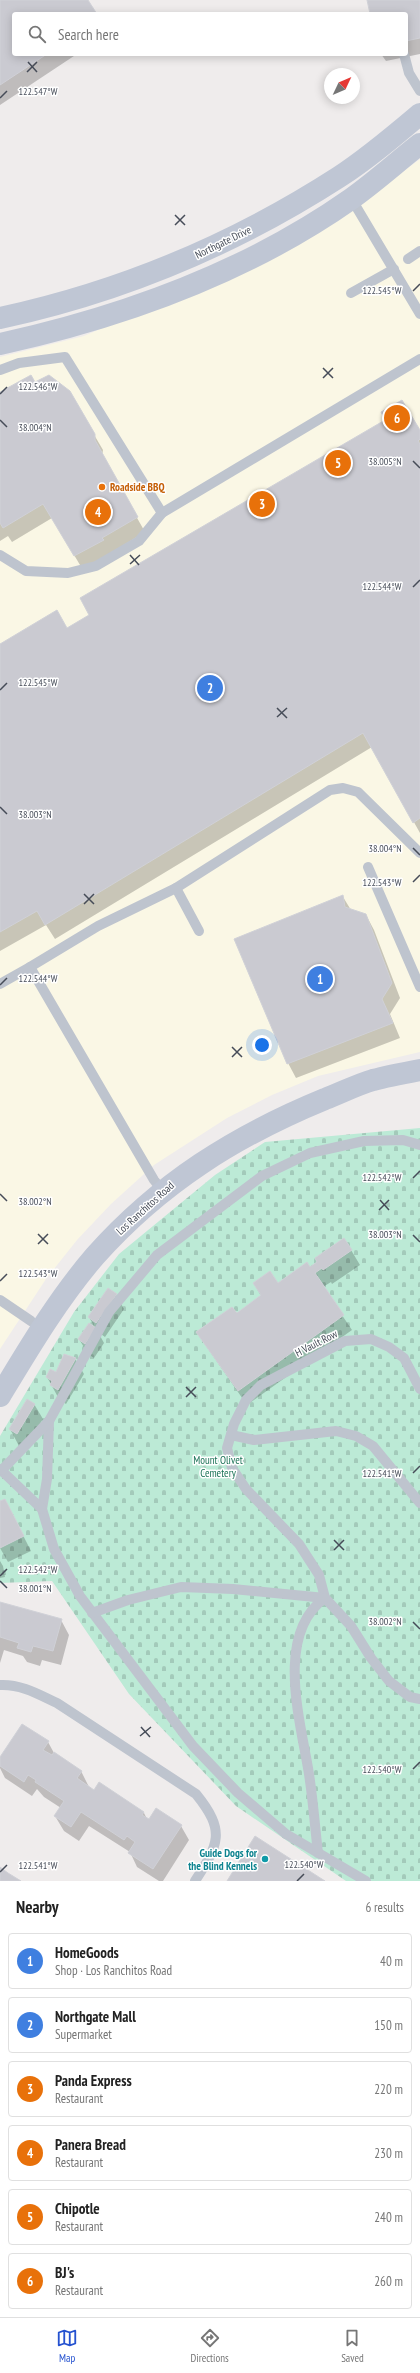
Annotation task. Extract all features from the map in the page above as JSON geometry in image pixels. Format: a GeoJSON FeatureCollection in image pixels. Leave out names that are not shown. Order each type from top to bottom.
{"type":"FeatureCollection","features":[{"type":"Feature","properties":{"kind":"street","name":"Northgate Drive"},"geometry":{"type":"LineString","coordinates":[[0,318],[88,295],[177,263],[248,230],[340,177],[420,114]]}},
{"type":"Feature","properties":{"kind":"street"},"geometry":{"type":"LineString","coordinates":[[0,344],[42,335],[113,314],[187,286],[260,253],[352,198],[420,144]]}},
{"type":"Feature","properties":{"kind":"street"},"geometry":{"type":"LineString","coordinates":[[340,177],[352,198]]}},
{"type":"Feature","properties":{"kind":"street","name":"Los Ranchitos Road"},"geometry":{"type":"LineString","coordinates":[[0,1372],[31,1321],[55,1286],[86,1248],[158,1185],[239,1139],[295,1110],[373,1080],[420,1070]]}},
{"type":"Feature","properties":{"kind":"street","name":"Los Ranchitos Road"},"geometry":{"type":"LineString","coordinates":[[0,1396],[65,1294],[100,1251],[158,1185]]}},
{"type":"Feature","properties":{"kind":"lane"},"geometry":{"type":"LineString","coordinates":[[404,56],[409,74],[420,90]]}},
{"type":"Feature","properties":{"kind":"lane"},"geometry":{"type":"LineString","coordinates":[[352,198],[420,314]]}},
{"type":"Feature","properties":{"kind":"lane"},"geometry":{"type":"LineString","coordinates":[[408,259],[420,250]]}},
{"type":"Feature","properties":{"kind":"lane"},"geometry":{"type":"LineString","coordinates":[[351,293],[394,269]]}},
{"type":"Feature","properties":{"kind":"lane"},"geometry":{"type":"LineString","coordinates":[[0,370],[19,363],[65,357],[162,513]]}},
{"type":"Feature","properties":{"kind":"lane"},"geometry":{"type":"LineString","coordinates":[[0,555],[26,570],[68,573],[96,566],[139,541],[162,513],[420,359]]}},
{"type":"Feature","properties":{"kind":"lane"},"geometry":{"type":"LineString","coordinates":[[0,984],[98,926],[176,888],[330,790],[343,788],[358,792],[420,853]]}},
{"type":"Feature","properties":{"kind":"lane"},"geometry":{"type":"LineString","coordinates":[[368,867],[420,987]]}},
{"type":"Feature","properties":{"kind":"lane"},"geometry":{"type":"LineString","coordinates":[[176,888],[199,931]]}},
{"type":"Feature","properties":{"kind":"lane"},"geometry":{"type":"LineString","coordinates":[[30,967],[158,1185]]}},
{"type":"Feature","properties":{"kind":"lane"},"geometry":{"type":"LineString","coordinates":[[42,1509],[1,1469],[49,1421],[109,1312],[157,1255],[262,1176],[310,1153],[364,1141],[402,1140],[420,1145]]}},
{"type":"Feature","properties":{"kind":"lane"},"geometry":{"type":"LineString","coordinates":[[0,1300],[31,1321]]}},
{"type":"Feature","properties":{"kind":"lane","name":"H Vault Row"},"geometry":{"type":"LineString","coordinates":[[325,1598],[319,1575],[299,1544],[246,1489],[232,1468],[227,1448],[246,1400],[261,1385],[346,1341],[371,1339],[389,1347],[404,1358],[420,1390]]}},
{"type":"Feature","properties":{"kind":"lane"},"geometry":{"type":"LineString","coordinates":[[49,1421],[46,1479],[42,1509],[54,1549],[80,1596],[192,1746],[238,1792],[286,1834],[366,1881]]}},
{"type":"Feature","properties":{"kind":"lane"},"geometry":{"type":"LineString","coordinates":[[231,1435],[254,1440],[336,1431],[356,1436],[373,1446],[420,1503]]}},
{"type":"Feature","properties":{"kind":"lane"},"geometry":{"type":"LineString","coordinates":[[92,1613],[128,1600],[181,1586],[233,1589],[325,1598],[352,1626],[371,1658],[390,1681],[410,1697],[420,1699]]}},
{"type":"Feature","properties":{"kind":"lane"},"geometry":{"type":"LineString","coordinates":[[318,1853],[309,1774],[298,1721],[295,1670],[296,1647],[303,1624],[314,1606],[325,1598]]}},
{"type":"Feature","properties":{"kind":"lane"},"geometry":{"type":"LineString","coordinates":[[0,1685],[13,1685],[35,1691],[57,1703],[196,1794],[209,1811],[216,1829],[214,1852],[195,1881]]}},
{"type":"Feature","properties":{"kind":"shaded area"},"geometry":{"type":"Polygon","coordinates":[[[420,159],[420,1052],[318,1076],[272,1095],[227,1118],[154,1165],[111,1204],[77,1240],[46,1279],[0,1349],[0,357],[84,336],[121,320],[380,189],[420,159]]]}},
{"type":"Feature","properties":{"kind":"green space","name":"Mount Olivet Cemetery"},"geometry":{"type":"Polygon","coordinates":[[[420,1128],[420,1881],[346,1881],[236,1806],[129,1694],[52,1581],[0,1583],[0,1436],[74,1312],[119,1254],[215,1175],[265,1142],[420,1128]]]}},
{"type":"Feature","properties":{"kind":"building"},"geometry":{"type":"Polygon","coordinates":[[[0,0],[88,0],[96,12],[12,12],[12,56],[44,56],[0,85],[0,0]]]}},
{"type":"Feature","properties":{"kind":"building"},"geometry":{"type":"Polygon","coordinates":[[[367,0],[420,0],[420,38],[408,41],[408,12],[370,12],[367,0]]]}},
{"type":"Feature","properties":{"kind":"building"},"geometry":{"type":"Polygon","coordinates":[[[31,375],[35,382],[49,375],[70,391],[95,434],[95,440],[138,517],[102,538],[104,540],[74,556],[43,504],[3,528],[0,523],[0,392],[31,375]]]}},
{"type":"Feature","properties":{"kind":"building"},"geometry":{"type":"Polygon","coordinates":[[[402,400],[420,430],[420,439],[418,441],[420,444],[420,818],[413,823],[363,733],[45,925],[37,911],[0,932],[0,644],[57,610],[67,628],[89,615],[80,598],[385,420],[381,412],[402,400]]]}},
{"type":"Feature","properties":{"kind":"building"},"geometry":{"type":"Polygon","coordinates":[[[343,895],[345,907],[366,914],[392,983],[382,999],[393,1023],[287,1064],[234,939],[343,895]]]}},
{"type":"Feature","properties":{"kind":"building"},"geometry":{"type":"Polygon","coordinates":[[[344,1238],[352,1250],[323,1270],[322,1268],[315,1273],[344,1315],[238,1391],[196,1332],[232,1307],[237,1313],[261,1295],[253,1283],[270,1271],[278,1283],[307,1262],[310,1267],[317,1262],[315,1258],[344,1238]]]}},
{"type":"Feature","properties":{"kind":"building"},"geometry":{"type":"Polygon","coordinates":[[[108,1288],[117,1294],[96,1323],[88,1317],[108,1288]]]}},
{"type":"Feature","properties":{"kind":"building"},"geometry":{"type":"Polygon","coordinates":[[[89,1323],[96,1328],[85,1344],[78,1339],[89,1323]]]}},
{"type":"Feature","properties":{"kind":"building"},"geometry":{"type":"Polygon","coordinates":[[[64,1354],[76,1358],[58,1390],[50,1385],[52,1381],[46,1377],[50,1369],[56,1372],[64,1354]]]}},
{"type":"Feature","properties":{"kind":"building"},"geometry":{"type":"Polygon","coordinates":[[[27,1399],[35,1404],[17,1434],[9,1429],[27,1399]]]}},
{"type":"Feature","properties":{"kind":"building"},"geometry":{"type":"Polygon","coordinates":[[[5,1499],[24,1536],[0,1548],[0,1501],[5,1499]]]}},
{"type":"Feature","properties":{"kind":"building"},"geometry":{"type":"Polygon","coordinates":[[[0,1602],[62,1619],[53,1651],[33,1646],[31,1652],[17,1648],[19,1643],[0,1637],[0,1602]]]}},
{"type":"Feature","properties":{"kind":"building"},"geometry":{"type":"Polygon","coordinates":[[[22,1724],[49,1741],[43,1750],[52,1755],[54,1752],[82,1771],[77,1778],[94,1790],[99,1782],[144,1812],[142,1815],[149,1819],[156,1808],[182,1825],[153,1869],[128,1853],[135,1842],[127,1836],[124,1840],[81,1812],[71,1827],[54,1816],[64,1801],[35,1782],[36,1780],[28,1775],[24,1782],[0,1766],[0,1757],[22,1724]]]}},
{"type":"Feature","properties":{"kind":"building","name":"Guide Dogs for the Blind Kennels"},"geometry":{"type":"Polygon","coordinates":[[[255,1836],[325,1881],[227,1881],[255,1836]]]}},
{"type":"Feature","properties":{"kind":"building"},"geometry":{"type":"Polygon","coordinates":[[[0,1867],[8,1873],[21,1881],[0,1881],[0,1867]]]}},
{"type":"Feature","properties":{"kind":"place","name":"BJ's"},"geometry":{"type":"Point","coordinates":[397,418]}},
{"type":"Feature","properties":{"kind":"place","name":"Chipotle"},"geometry":{"type":"Point","coordinates":[338,463]}},
{"type":"Feature","properties":{"kind":"place","name":"Roadside BBQ"},"geometry":{"type":"Point","coordinates":[102,487]}},
{"type":"Feature","properties":{"kind":"place","name":"Panda Express"},"geometry":{"type":"Point","coordinates":[262,504]}},
{"type":"Feature","properties":{"kind":"place","name":"Panera Bread"},"geometry":{"type":"Point","coordinates":[98,512]}},
{"type":"Feature","properties":{"kind":"place","name":"Northgate Mall"},"geometry":{"type":"Point","coordinates":[210,688]}},
{"type":"Feature","properties":{"kind":"place","name":"HomeGoods"},"geometry":{"type":"Point","coordinates":[320,979]}},
{"type":"Feature","properties":{"kind":"place","name":"Guide Dogs for the Blind Kennels"},"geometry":{"type":"Point","coordinates":[265,1859]}}]}
